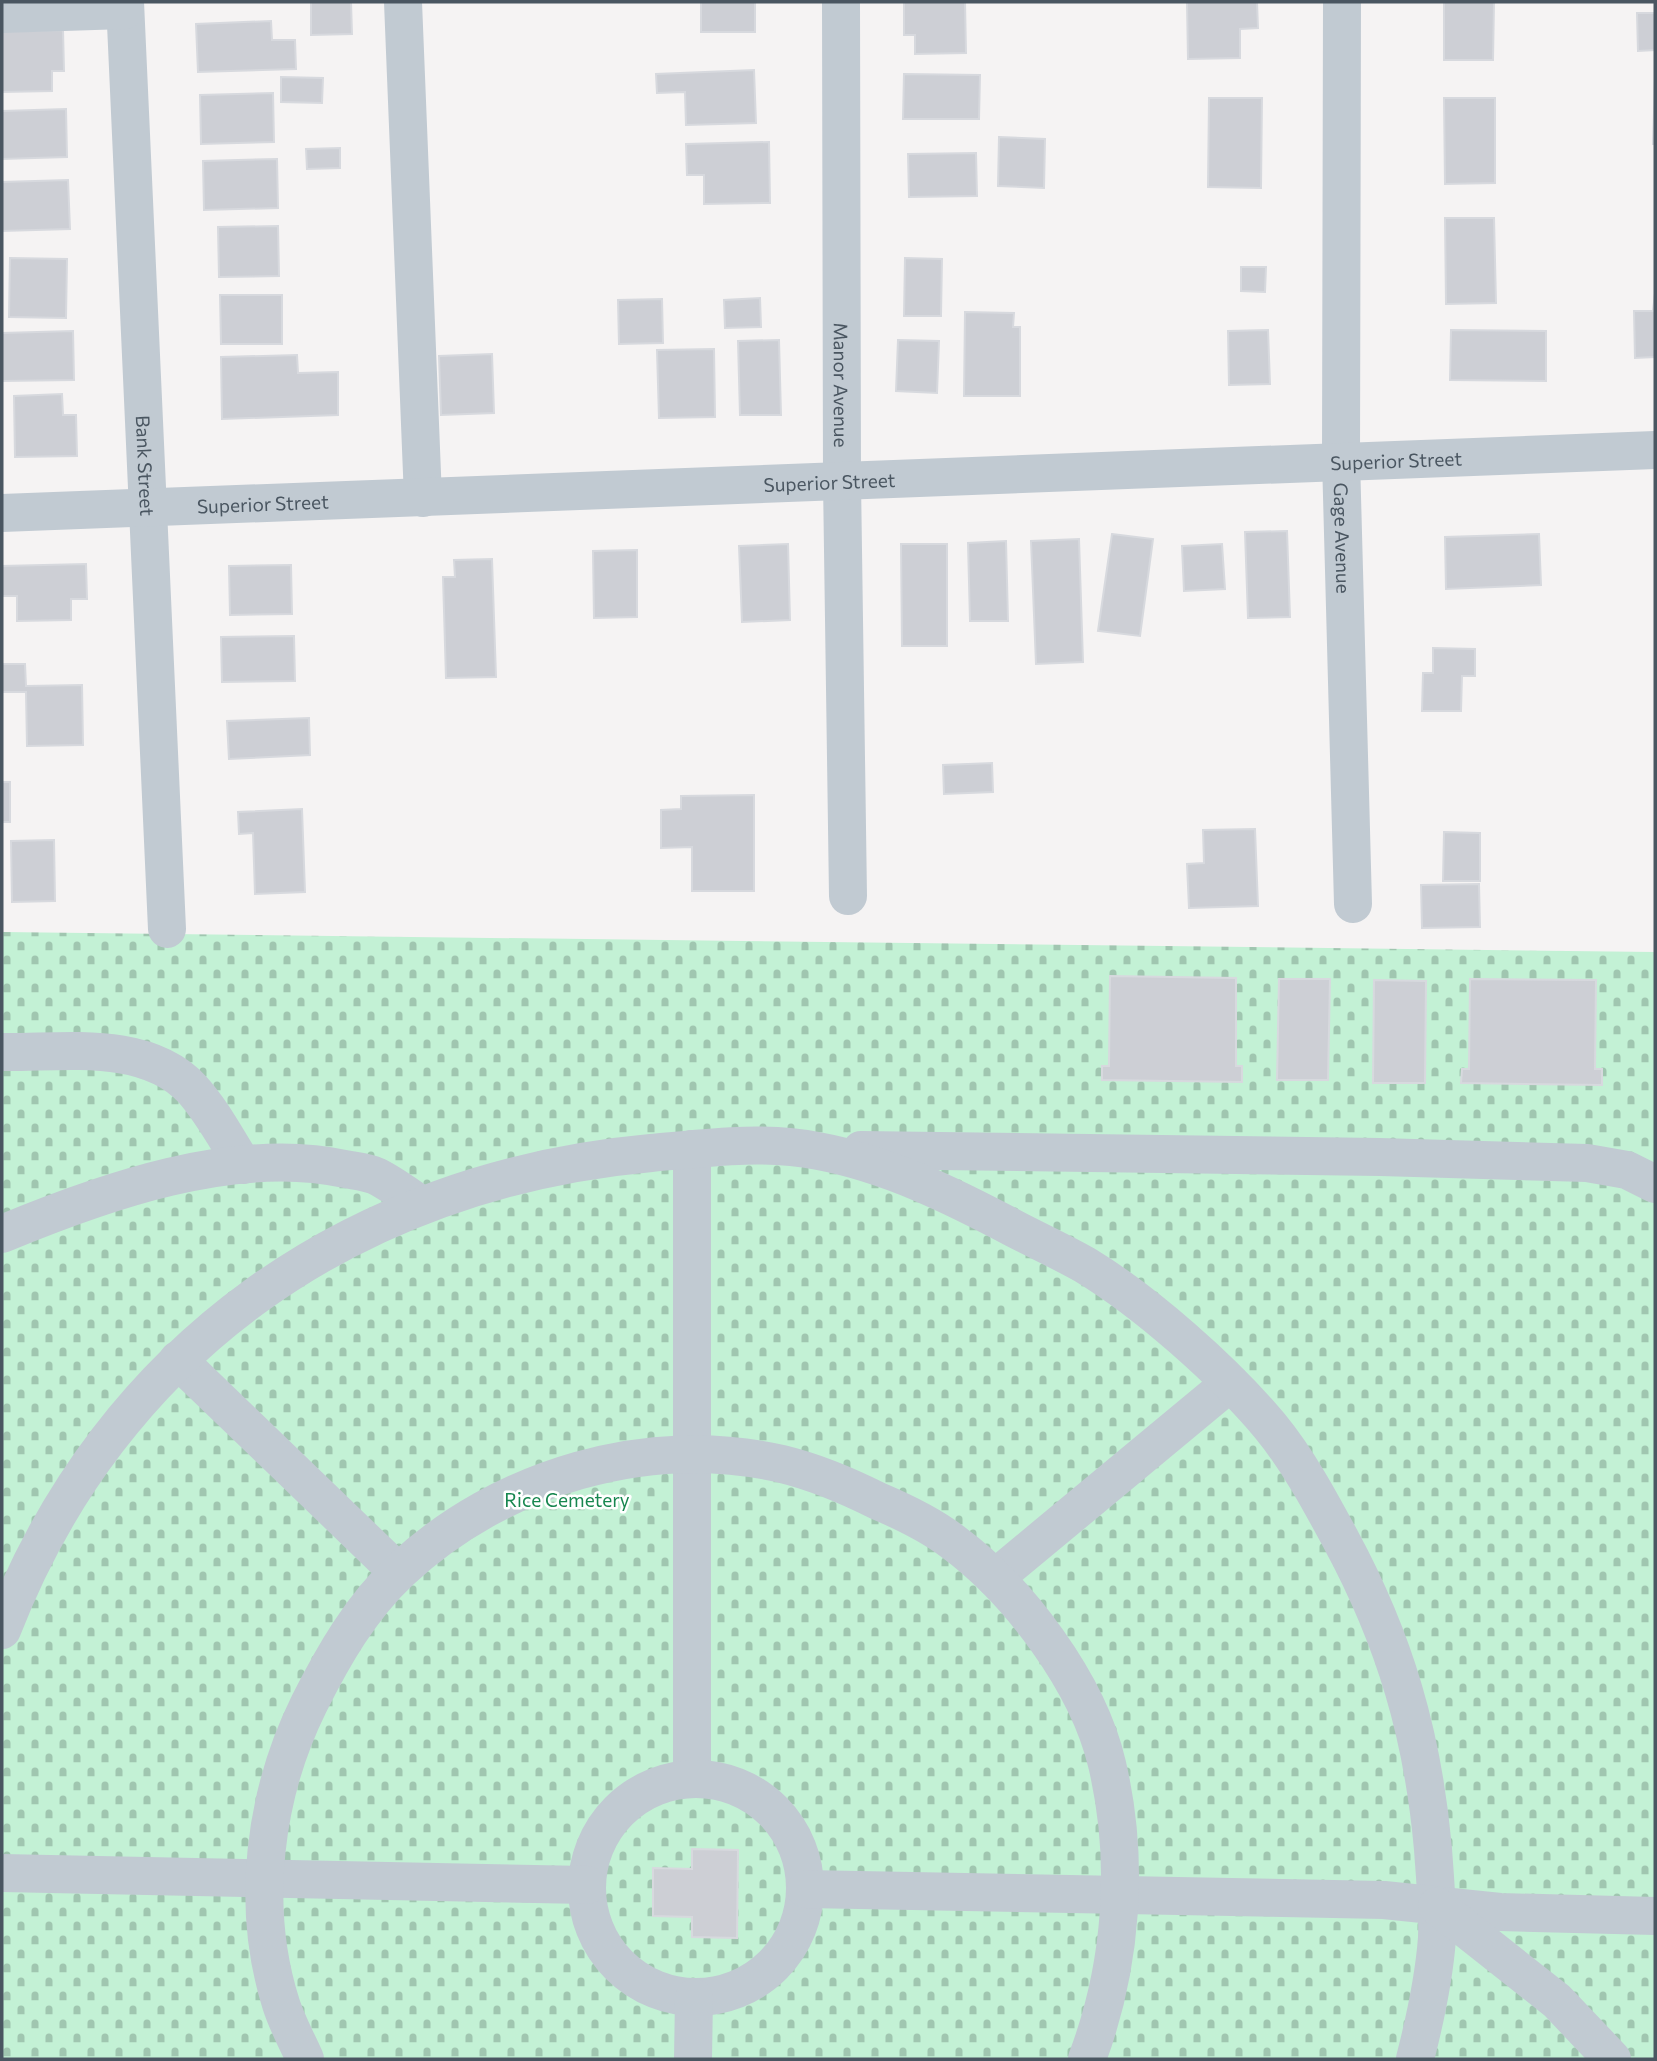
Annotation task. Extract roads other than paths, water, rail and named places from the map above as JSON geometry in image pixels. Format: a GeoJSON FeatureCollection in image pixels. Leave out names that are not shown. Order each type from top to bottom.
{"type":"FeatureCollection","features":[{"type":"Feature","properties":{"kind":"street"},"geometry":{"type":"LineString","coordinates":[[403,2],[423,498]]}},
{"type":"Feature","properties":{"kind":"street","name":"Manor Avenue"},"geometry":{"type":"LineString","coordinates":[[841,2],[842,481],[848,896]]}},
{"type":"Feature","properties":{"kind":"street","name":"Gage Avenue"},"geometry":{"type":"LineString","coordinates":[[1342,2],[1340,459],[1353,904]]}},
{"type":"Feature","properties":{"kind":"street"},"geometry":{"type":"LineString","coordinates":[[2,14],[125,6]]}},
{"type":"Feature","properties":{"kind":"street","name":"Bank Street"},"geometry":{"type":"LineString","coordinates":[[125,6],[167,929]]}},
{"type":"Feature","properties":{"kind":"street","name":"Superior Street"},"geometry":{"type":"LineString","coordinates":[[2,513],[1340,459],[1655,450]]}},
{"type":"Feature","properties":{"kind":"street"},"geometry":{"type":"LineString","coordinates":[[2,1052],[115,1054],[139,1057],[160,1066],[191,1088],[243,1165]]}},
{"type":"Feature","properties":{"kind":"street"},"geometry":{"type":"LineString","coordinates":[[2,1630],[17,1591],[53,1522],[131,1410],[178,1360],[263,1288],[351,1236],[421,1205],[522,1173],[591,1159],[763,1146],[813,1150],[1587,1163],[1627,1170],[1655,1184]]}},
{"type":"Feature","properties":{"kind":"street"},"geometry":{"type":"LineString","coordinates":[[692,1150],[692,1779]]}},
{"type":"Feature","properties":{"kind":"street"},"geometry":{"type":"LineString","coordinates":[[813,1150],[875,1165],[932,1188],[1089,1268],[1158,1320],[1230,1383],[1273,1429],[1319,1499],[1359,1574],[1391,1646],[1416,1727],[1430,1811],[1437,1906],[1435,1957],[1416,2059]]}},
{"type":"Feature","properties":{"kind":"street"},"geometry":{"type":"LineString","coordinates":[[2,1234],[107,1194],[243,1165],[318,1163],[374,1175],[421,1205]]}},
{"type":"Feature","properties":{"kind":"street"},"geometry":{"type":"LineString","coordinates":[[178,1360],[398,1572]]}},
{"type":"Feature","properties":{"kind":"street"},"geometry":{"type":"LineString","coordinates":[[995,1578],[1230,1383]]}},
{"type":"Feature","properties":{"kind":"street"},"geometry":{"type":"LineString","coordinates":[[305,2059],[281,2004],[269,1944],[264,1879],[269,1830],[281,1775],[300,1723],[327,1667],[362,1615],[398,1572],[439,1537],[483,1509],[555,1478],[616,1461],[692,1454],[783,1465],[847,1486],[902,1512],[952,1541],[995,1578],[1048,1642],[1087,1712],[1107,1761],[1116,1821],[1120,1895],[1114,1969],[1100,2026],[1087,2059]]}},
{"type":"Feature","properties":{"kind":"street"},"geometry":{"type":"LineString","coordinates":[[692,1779],[727,1783],[759,1799],[784,1823],[800,1854],[806,1889],[800,1923],[784,1954],[759,1977],[728,1993],[694,1997],[660,1991],[630,1975],[606,1950],[591,1919],[587,1885],[591,1858],[602,1833],[618,1811],[652,1789],[692,1779]]}},
{"type":"Feature","properties":{"kind":"street"},"geometry":{"type":"LineString","coordinates":[[2,1873],[587,1885]]}},
{"type":"Feature","properties":{"kind":"street"},"geometry":{"type":"LineString","coordinates":[[806,1889],[1384,1900],[1500,1912],[1655,1916]]}},
{"type":"Feature","properties":{"kind":"street"},"geometry":{"type":"LineString","coordinates":[[1437,1906],[1557,2001],[1612,2059]]}},
{"type":"Feature","properties":{"kind":"street"},"geometry":{"type":"LineString","coordinates":[[693,2059],[694,1997]]}},
{"type":"Feature","properties":{"kind":"park label","name":"Rice Cemetery"},"geometry":{"type":"Point","coordinates":[567,1499]}}]}
